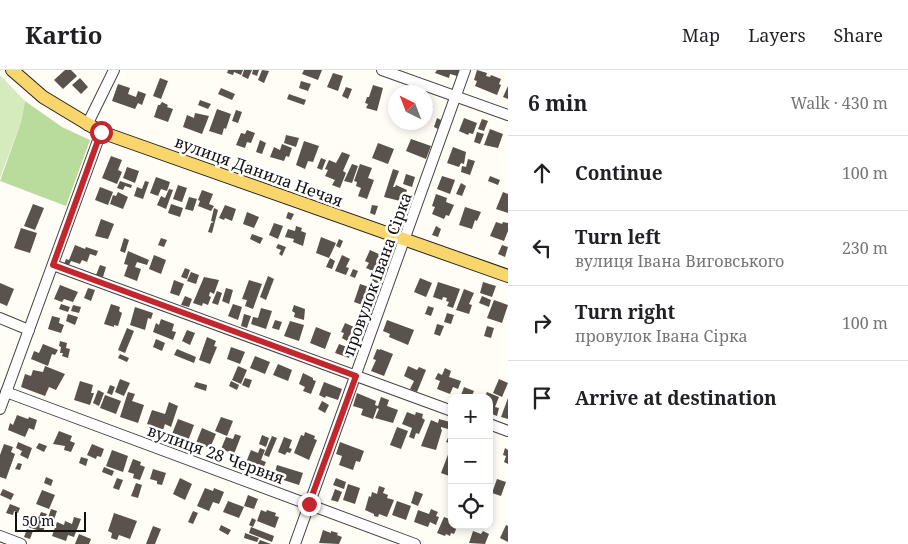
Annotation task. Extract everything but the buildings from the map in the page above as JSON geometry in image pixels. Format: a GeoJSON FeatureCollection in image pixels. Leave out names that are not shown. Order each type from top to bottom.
{"type":"FeatureCollection","features":[{"type":"Feature","properties":{"kind":"main road","name":"вулиця Данила Нечая"},"geometry":{"type":"LineString","coordinates":[[12,70],[44,97],[101,132],[508,276]]}},
{"type":"Feature","properties":{"kind":"street"},"geometry":{"type":"LineString","coordinates":[[87,125],[114,70]]}},
{"type":"Feature","properties":{"kind":"street"},"geometry":{"type":"LineString","coordinates":[[382,70],[508,115]]}},
{"type":"Feature","properties":{"kind":"street","name":"провулок Івана Сірка"},"geometry":{"type":"LineString","coordinates":[[295,544],[466,70]]}},
{"type":"Feature","properties":{"kind":"street"},"geometry":{"type":"LineString","coordinates":[[0,410],[101,132]]}},
{"type":"Feature","properties":{"kind":"street"},"geometry":{"type":"LineString","coordinates":[[53,265],[448,409]]}},
{"type":"Feature","properties":{"kind":"street"},"geometry":{"type":"LineString","coordinates":[[0,318],[29,330]]}},
{"type":"Feature","properties":{"kind":"street","name":"вулиця 28 Червня"},"geometry":{"type":"LineString","coordinates":[[6,392],[415,544]]}},
{"type":"Feature","properties":{"kind":"street"},"geometry":{"type":"LineString","coordinates":[[493,425],[508,431]]}},
{"type":"Feature","properties":{"kind":"street"},"geometry":{"type":"LineString","coordinates":[[0,536],[21,544]]}},
{"type":"Feature","properties":{"kind":"green space"},"geometry":{"type":"Polygon","coordinates":[[[0,75],[25,101],[21,122],[0,178],[0,75]]]}},
{"type":"Feature","properties":{"kind":"green space"},"geometry":{"type":"Polygon","coordinates":[[[25,101],[62,127],[90,140],[66,206],[0,181],[21,122],[25,101]]]}},
{"type":"Feature","properties":{"kind":"route"},"geometry":{"type":"LineString","coordinates":[[101,132],[53,265],[356,376],[309,504]]}}]}
